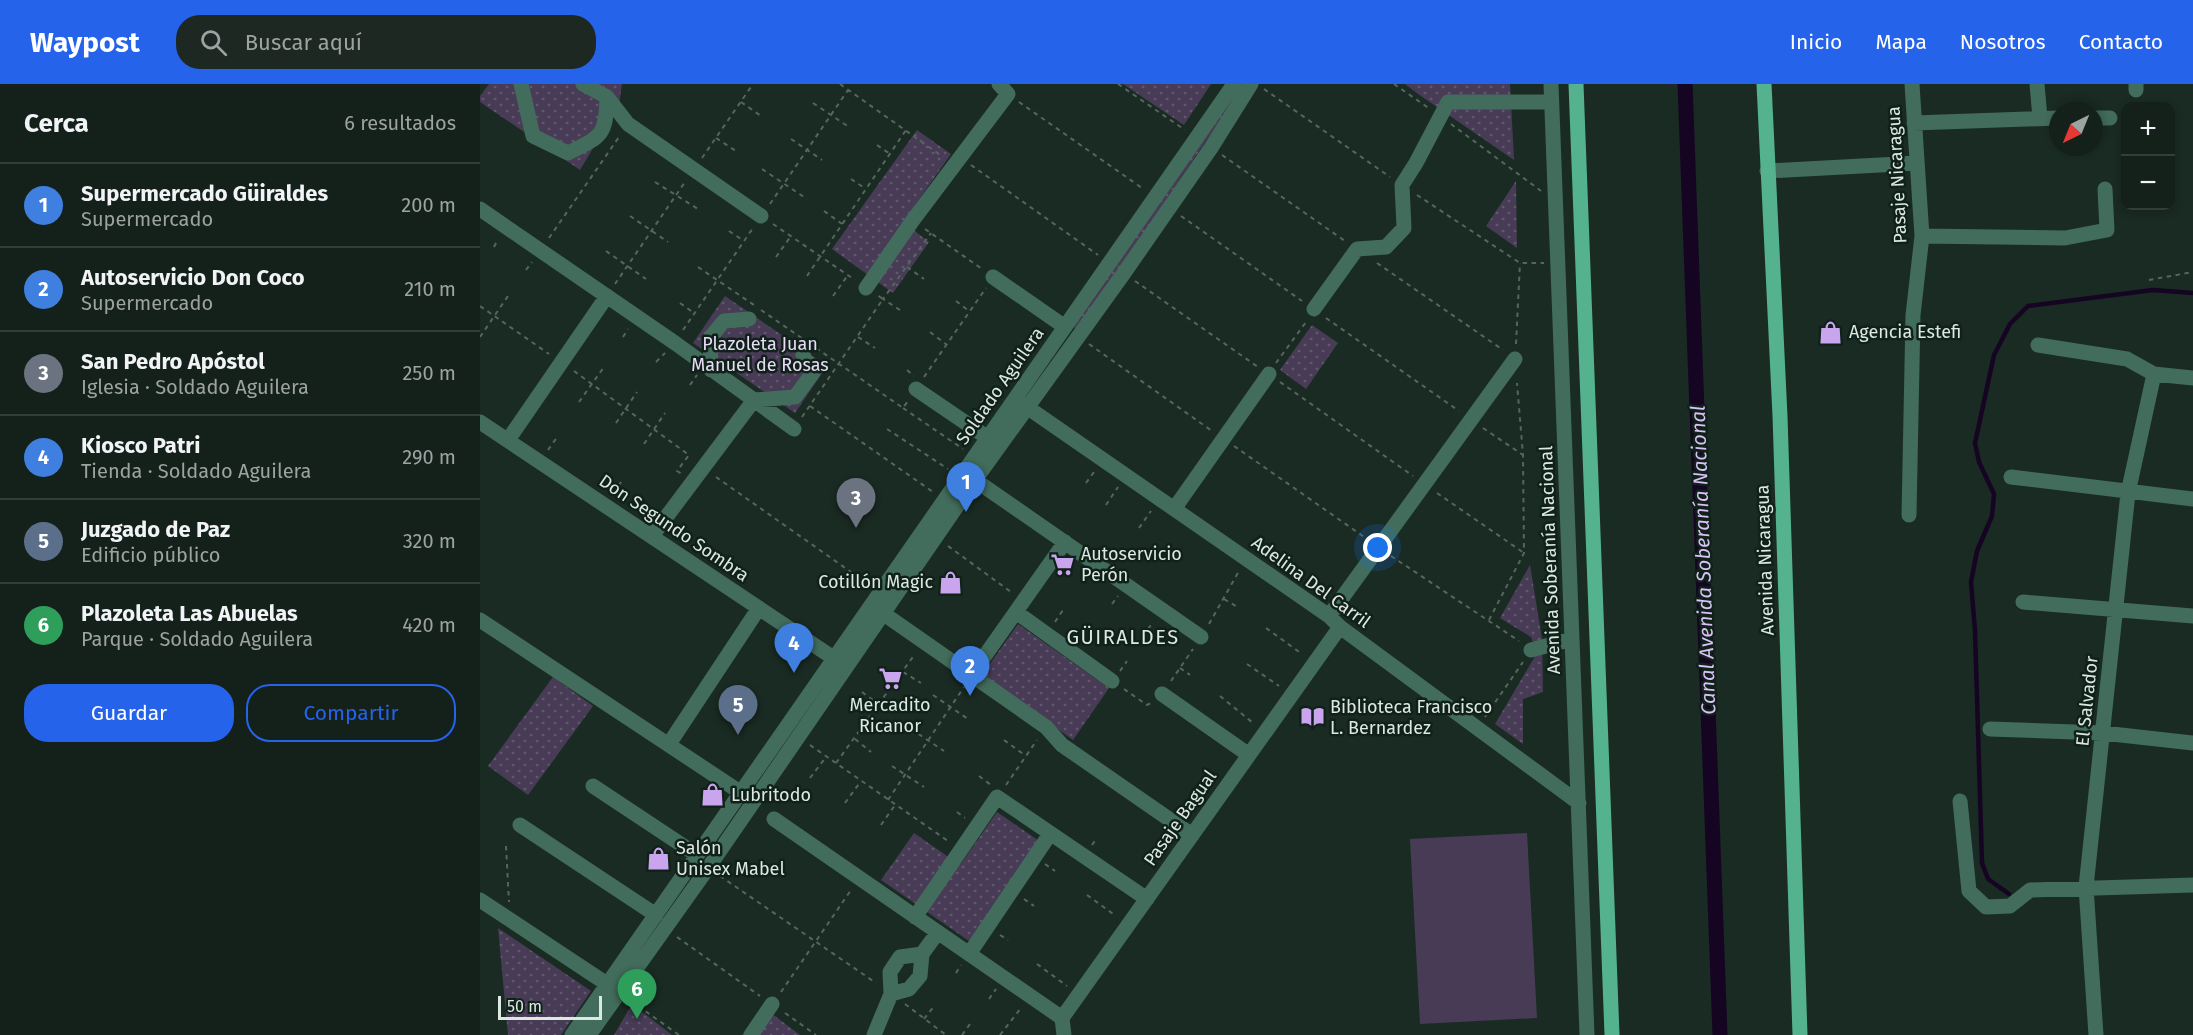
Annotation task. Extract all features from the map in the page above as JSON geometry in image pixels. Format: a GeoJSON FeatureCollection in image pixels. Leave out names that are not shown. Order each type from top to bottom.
{"type":"FeatureCollection","features":[{"type":"Feature","properties":{"kind":"main road"},"geometry":{"type":"LineString","coordinates":[[1576,84],[1611,1035]]}},
{"type":"Feature","properties":{"kind":"main road","name":"Avenida Nicaragua"},"geometry":{"type":"LineString","coordinates":[[1764,84],[1780,428],[1800,1035]]}},
{"type":"Feature","properties":{"kind":"street"},"geometry":{"type":"LineString","coordinates":[[522,84],[533,135],[568,153],[596,140],[606,122],[607,97]]}},
{"type":"Feature","properties":{"kind":"street"},"geometry":{"type":"LineString","coordinates":[[583,84],[607,97],[628,124],[761,216]]}},
{"type":"Feature","properties":{"kind":"street","name":"Soldado Aguilera"},"geometry":{"type":"LineString","coordinates":[[572,1035],[664,929],[708,867],[747,797],[840,662],[884,614],[968,478],[1071,332],[1109,263],[1234,84]]}},
{"type":"Feature","properties":{"kind":"street","name":"Soldado Aguilera"},"geometry":{"type":"LineString","coordinates":[[1071,332],[1124,273],[1211,148],[1251,84]]}},
{"type":"Feature","properties":{"kind":"street","name":"Avenida Soberanía Nacional"},"geometry":{"type":"LineString","coordinates":[[1551,84],[1587,1035]]}},
{"type":"Feature","properties":{"kind":"street","name":"Pasaje Nicaragua"},"geometry":{"type":"LineString","coordinates":[[1909,515],[1912,315],[1922,236],[1912,84]]}},
{"type":"Feature","properties":{"kind":"street"},"geometry":{"type":"LineString","coordinates":[[2037,84],[2040,118]]}},
{"type":"Feature","properties":{"kind":"street"},"geometry":{"type":"LineString","coordinates":[[866,288],[913,220],[958,162],[1003,89]]}},
{"type":"Feature","properties":{"kind":"street"},"geometry":{"type":"LineString","coordinates":[[1314,309],[1357,249],[1386,247],[1404,228],[1402,185],[1416,164],[1448,102],[1551,102]]}},
{"type":"Feature","properties":{"kind":"street"},"geometry":{"type":"LineString","coordinates":[[1914,123],[2049,118]]}},
{"type":"Feature","properties":{"kind":"street"},"geometry":{"type":"LineString","coordinates":[[2103,118],[2110,118]]}},
{"type":"Feature","properties":{"kind":"street"},"geometry":{"type":"LineString","coordinates":[[1767,171],[1917,163]]}},
{"type":"Feature","properties":{"kind":"street"},"geometry":{"type":"LineString","coordinates":[[1922,236],[2065,238],[2106,230],[2105,189]]}},
{"type":"Feature","properties":{"kind":"street"},"geometry":{"type":"LineString","coordinates":[[480,209],[794,429]]}},
{"type":"Feature","properties":{"kind":"street"},"geometry":{"type":"LineString","coordinates":[[993,277],[1071,332]]}},
{"type":"Feature","properties":{"kind":"street"},"geometry":{"type":"LineString","coordinates":[[508,440],[607,296]]}},
{"type":"Feature","properties":{"kind":"street"},"geometry":{"type":"LineString","coordinates":[[711,370],[710,338],[724,321],[749,319]]}},
{"type":"Feature","properties":{"kind":"street"},"geometry":{"type":"LineString","coordinates":[[2038,345],[2127,359],[2154,374],[2193,378]]}},
{"type":"Feature","properties":{"kind":"street"},"geometry":{"type":"LineString","coordinates":[[754,400],[795,398],[812,374],[803,355]]}},
{"type":"Feature","properties":{"kind":"street","name":"Pasaje Bagual"},"geometry":{"type":"LineString","coordinates":[[1062,1018],[1314,663],[1334,621],[1378,547],[1515,359]]}},
{"type":"Feature","properties":{"kind":"street","name":"El Salvador"},"geometry":{"type":"LineString","coordinates":[[2096,1035],[2086,887],[2128,493],[2154,374]]}},
{"type":"Feature","properties":{"kind":"street"},"geometry":{"type":"LineString","coordinates":[[1174,509],[1269,375]]}},
{"type":"Feature","properties":{"kind":"street"},"geometry":{"type":"LineString","coordinates":[[916,389],[988,438]]}},
{"type":"Feature","properties":{"kind":"street"},"geometry":{"type":"LineString","coordinates":[[652,536],[754,400]]}},
{"type":"Feature","properties":{"kind":"street","name":"Soldado Aguilera"},"geometry":{"type":"LineString","coordinates":[[589,1035],[613,988],[656,915],[697,855],[798,736],[880,593],[936,527],[944,500],[968,478],[974,457],[988,438],[1021,403]]}},
{"type":"Feature","properties":{"kind":"street","name":"Adelina Del Carril"},"geometry":{"type":"LineString","coordinates":[[1021,403],[1334,621],[1579,804]]}},
{"type":"Feature","properties":{"kind":"street","name":"Don Segundo Sombra"},"geometry":{"type":"LineString","coordinates":[[480,422],[840,662]]}},
{"type":"Feature","properties":{"kind":"street"},"geometry":{"type":"LineString","coordinates":[[2011,477],[2128,493],[2193,499]]}},
{"type":"Feature","properties":{"kind":"street"},"geometry":{"type":"LineString","coordinates":[[968,478],[1065,542],[1201,637]]}},
{"type":"Feature","properties":{"kind":"street"},"geometry":{"type":"LineString","coordinates":[[972,674],[1065,542]]}},
{"type":"Feature","properties":{"kind":"street"},"geometry":{"type":"LineString","coordinates":[[2023,602],[2193,616]]}},
{"type":"Feature","properties":{"kind":"street"},"geometry":{"type":"LineString","coordinates":[[1020,606],[1112,681]]}},
{"type":"Feature","properties":{"kind":"street"},"geometry":{"type":"LineString","coordinates":[[669,744],[759,608]]}},
{"type":"Feature","properties":{"kind":"street"},"geometry":{"type":"LineString","coordinates":[[884,614],[1046,727],[1062,745],[1192,835]]}},
{"type":"Feature","properties":{"kind":"street"},"geometry":{"type":"LineString","coordinates":[[480,620],[747,797]]}},
{"type":"Feature","properties":{"kind":"street"},"geometry":{"type":"LineString","coordinates":[[1531,650],[1572,639]]}},
{"type":"Feature","properties":{"kind":"street"},"geometry":{"type":"LineString","coordinates":[[1162,694],[1249,755]]}},
{"type":"Feature","properties":{"kind":"street"},"geometry":{"type":"LineString","coordinates":[[1990,729],[2103,733],[2193,743]]}},
{"type":"Feature","properties":{"kind":"street"},"geometry":{"type":"LineString","coordinates":[[593,786],[697,855]]}},
{"type":"Feature","properties":{"kind":"street"},"geometry":{"type":"LineString","coordinates":[[915,917],[997,797],[1147,899]]}},
{"type":"Feature","properties":{"kind":"street"},"geometry":{"type":"LineString","coordinates":[[1960,801],[1969,891],[1986,907],[2010,906],[2030,890],[2193,885]]}},
{"type":"Feature","properties":{"kind":"street"},"geometry":{"type":"LineString","coordinates":[[774,819],[1062,1018],[1065,1035]]}},
{"type":"Feature","properties":{"kind":"street"},"geometry":{"type":"LineString","coordinates":[[519,825],[656,915]]}},
{"type":"Feature","properties":{"kind":"street"},"geometry":{"type":"LineString","coordinates":[[969,954],[1050,834]]}},
{"type":"Feature","properties":{"kind":"street"},"geometry":{"type":"LineString","coordinates":[[480,900],[613,988]]}},
{"type":"Feature","properties":{"kind":"street"},"geometry":{"type":"LineString","coordinates":[[891,994],[909,989],[920,976],[922,954],[938,932]]}},
{"type":"Feature","properties":{"kind":"street"},"geometry":{"type":"LineString","coordinates":[[874,1035],[891,994],[890,972],[900,957],[922,954]]}},
{"type":"Feature","properties":{"kind":"street"},"geometry":{"type":"LineString","coordinates":[[751,1035],[772,1004]]}},
{"type":"Feature","properties":{"kind":"path"},"geometry":{"type":"LineString","coordinates":[[607,296],[753,84]]}},
{"type":"Feature","properties":{"kind":"path"},"geometry":{"type":"LineString","coordinates":[[840,84],[1109,263]]}},
{"type":"Feature","properties":{"kind":"path"},"geometry":{"type":"LineString","coordinates":[[1118,84],[1196,138]]}},
{"type":"Feature","properties":{"kind":"path"},"geometry":{"type":"LineString","coordinates":[[1394,84],[1555,201]]}},
{"type":"Feature","properties":{"kind":"path"},"geometry":{"type":"LineString","coordinates":[[1003,89],[1155,197]]}},
{"type":"Feature","properties":{"kind":"path"},"geometry":{"type":"LineString","coordinates":[[741,102],[760,116]]}},
{"type":"Feature","properties":{"kind":"path"},"geometry":{"type":"LineString","coordinates":[[813,103],[849,127]]}},
{"type":"Feature","properties":{"kind":"path"},"geometry":{"type":"LineString","coordinates":[[526,270],[628,124]]}},
{"type":"Feature","properties":{"kind":"path"},"geometry":{"type":"LineString","coordinates":[[807,276],[906,130]]}},
{"type":"Feature","properties":{"kind":"path"},"geometry":{"type":"LineString","coordinates":[[716,138],[736,151]]}},
{"type":"Feature","properties":{"kind":"path"},"geometry":{"type":"LineString","coordinates":[[791,139],[822,160]]}},
{"type":"Feature","properties":{"kind":"path"},"geometry":{"type":"LineString","coordinates":[[877,145],[890,154]]}},
{"type":"Feature","properties":{"kind":"path"},"geometry":{"type":"LineString","coordinates":[[1211,148],[1515,359]]}},
{"type":"Feature","properties":{"kind":"path"},"geometry":{"type":"LineString","coordinates":[[762,169],[807,199]]}},
{"type":"Feature","properties":{"kind":"path"},"geometry":{"type":"LineString","coordinates":[[850,179],[866,189]]}},
{"type":"Feature","properties":{"kind":"path"},"geometry":{"type":"LineString","coordinates":[[655,182],[698,209]]}},
{"type":"Feature","properties":{"kind":"path"},"geometry":{"type":"LineString","coordinates":[[1170,208],[1522,455]]}},
{"type":"Feature","properties":{"kind":"path"},"geometry":{"type":"LineString","coordinates":[[824,211],[842,224]]}},
{"type":"Feature","properties":{"kind":"path"},"geometry":{"type":"LineString","coordinates":[[630,216],[668,242]]}},
{"type":"Feature","properties":{"kind":"path"},"geometry":{"type":"LineString","coordinates":[[761,216],[900,310]]}},
{"type":"Feature","properties":{"kind":"path"},"geometry":{"type":"LineString","coordinates":[[903,408],[993,277],[913,220]]}},
{"type":"Feature","properties":{"kind":"path"},"geometry":{"type":"LineString","coordinates":[[729,231],[744,241]]}},
{"type":"Feature","properties":{"kind":"path"},"geometry":{"type":"LineString","coordinates":[[794,429],[931,233]]}},
{"type":"Feature","properties":{"kind":"path"},"geometry":{"type":"LineString","coordinates":[[776,257],[791,236]]}},
{"type":"Feature","properties":{"kind":"path"},"geometry":{"type":"LineString","coordinates":[[606,251],[646,279]]}},
{"type":"Feature","properties":{"kind":"path"},"geometry":{"type":"LineString","coordinates":[[1489,621],[1524,553],[1522,455],[1515,359],[1520,263]]}},
{"type":"Feature","properties":{"kind":"path"},"geometry":{"type":"LineString","coordinates":[[698,267],[974,457]]}},
{"type":"Feature","properties":{"kind":"path"},"geometry":{"type":"LineString","coordinates":[[907,267],[924,279]]}},
{"type":"Feature","properties":{"kind":"path"},"geometry":{"type":"LineString","coordinates":[[2149,280],[2193,272]]}},
{"type":"Feature","properties":{"kind":"path"},"geometry":{"type":"LineString","coordinates":[[1124,273],[1524,553]]}},
{"type":"Feature","properties":{"kind":"path"},"geometry":{"type":"LineString","coordinates":[[833,296],[848,275]]}},
{"type":"Feature","properties":{"kind":"path"},"geometry":{"type":"LineString","coordinates":[[480,337],[508,296]]}},
{"type":"Feature","properties":{"kind":"path"},"geometry":{"type":"LineString","coordinates":[[956,301],[969,311]]}},
{"type":"Feature","properties":{"kind":"path"},"geometry":{"type":"LineString","coordinates":[[680,303],[694,313]]}},
{"type":"Feature","properties":{"kind":"path"},"geometry":{"type":"LineString","coordinates":[[480,306],[689,455],[677,471],[693,483]]}},
{"type":"Feature","properties":{"kind":"path"},"geometry":{"type":"LineString","coordinates":[[1269,375],[1314,309]]}},
{"type":"Feature","properties":{"kind":"path"},"geometry":{"type":"LineString","coordinates":[[930,332],[947,345]]}},
{"type":"Feature","properties":{"kind":"path"},"geometry":{"type":"LineString","coordinates":[[1071,332],[1378,547],[1531,650],[1476,729]]}},
{"type":"Feature","properties":{"kind":"path"},"geometry":{"type":"LineString","coordinates":[[858,337],[875,348]]}},
{"type":"Feature","properties":{"kind":"path"},"geometry":{"type":"LineString","coordinates":[[579,402],[604,367]]}},
{"type":"Feature","properties":{"kind":"path"},"geometry":{"type":"LineString","coordinates":[[615,423],[637,392]]}},
{"type":"Feature","properties":{"kind":"path"},"geometry":{"type":"LineString","coordinates":[[810,406],[944,500]]}},
{"type":"Feature","properties":{"kind":"path"},"geometry":{"type":"LineString","coordinates":[[644,444],[665,413]]}},
{"type":"Feature","properties":{"kind":"path"},"geometry":{"type":"LineString","coordinates":[[887,429],[968,478]]}},
{"type":"Feature","properties":{"kind":"path"},"geometry":{"type":"LineString","coordinates":[[704,468],[880,593]]}},
{"type":"Feature","properties":{"kind":"path"},"geometry":{"type":"LineString","coordinates":[[1106,505],[1126,476]]}},
{"type":"Feature","properties":{"kind":"path"},"geometry":{"type":"LineString","coordinates":[[1139,528],[1160,499]]}},
{"type":"Feature","properties":{"kind":"path"},"geometry":{"type":"LineString","coordinates":[[936,527],[1020,606]]}},
{"type":"Feature","properties":{"kind":"path"},"geometry":{"type":"LineString","coordinates":[[1224,599],[1236,606]]}},
{"type":"Feature","properties":{"kind":"path"},"geometry":{"type":"LineString","coordinates":[[1266,628],[1314,663]]}},
{"type":"Feature","properties":{"kind":"path"},"geometry":{"type":"LineString","coordinates":[[836,763],[924,641]]}},
{"type":"Feature","properties":{"kind":"path"},"geometry":{"type":"LineString","coordinates":[[1247,664],[1292,695]]}},
{"type":"Feature","properties":{"kind":"path"},"geometry":{"type":"LineString","coordinates":[[1180,668],[1190,675]]}},
{"type":"Feature","properties":{"kind":"path"},"geometry":{"type":"LineString","coordinates":[[902,671],[921,683]]}},
{"type":"Feature","properties":{"kind":"path"},"geometry":{"type":"LineString","coordinates":[[888,800],[972,674]]}},
{"type":"Feature","properties":{"kind":"path"},"geometry":{"type":"LineString","coordinates":[[1112,681],[1147,705],[1162,694]]}},
{"type":"Feature","properties":{"kind":"path"},"geometry":{"type":"LineString","coordinates":[[862,692],[878,704]]}},
{"type":"Feature","properties":{"kind":"path"},"geometry":{"type":"LineString","coordinates":[[933,695],[968,718]]}},
{"type":"Feature","properties":{"kind":"path"},"geometry":{"type":"LineString","coordinates":[[1220,696],[1265,732]]}},
{"type":"Feature","properties":{"kind":"path"},"geometry":{"type":"LineString","coordinates":[[997,797],[1046,727]]}},
{"type":"Feature","properties":{"kind":"path"},"geometry":{"type":"LineString","coordinates":[[910,729],[944,751]]}},
{"type":"Feature","properties":{"kind":"path"},"geometry":{"type":"LineString","coordinates":[[798,736],[960,850]]}},
{"type":"Feature","properties":{"kind":"path"},"geometry":{"type":"LineString","coordinates":[[854,739],[871,752]]}},
{"type":"Feature","properties":{"kind":"path"},"geometry":{"type":"LineString","coordinates":[[1004,740],[1026,756]]}},
{"type":"Feature","properties":{"kind":"path"},"geometry":{"type":"LineString","coordinates":[[810,778],[826,756]]}},
{"type":"Feature","properties":{"kind":"path"},"geometry":{"type":"LineString","coordinates":[[892,766],[924,787]]}},
{"type":"Feature","properties":{"kind":"path"},"geometry":{"type":"LineString","coordinates":[[845,803],[861,780]]}},
{"type":"Feature","properties":{"kind":"path"},"geometry":{"type":"LineString","coordinates":[[881,825],[896,805]]}},
{"type":"Feature","properties":{"kind":"path"},"geometry":{"type":"LineString","coordinates":[[506,846],[510,920]]}},
{"type":"Feature","properties":{"kind":"path"},"geometry":{"type":"LineString","coordinates":[[708,867],[946,1035]]}},
{"type":"Feature","properties":{"kind":"path"},"geometry":{"type":"LineString","coordinates":[[772,1004],[860,878]]}},
{"type":"Feature","properties":{"kind":"path"},"geometry":{"type":"LineString","coordinates":[[1087,895],[1129,925]]}},
{"type":"Feature","properties":{"kind":"path"},"geometry":{"type":"LineString","coordinates":[[664,929],[816,1035]]}},
{"type":"Feature","properties":{"kind":"path"},"geometry":{"type":"LineString","coordinates":[[1037,964],[1079,995]]}},
{"type":"Feature","properties":{"kind":"path"},"geometry":{"type":"LineString","coordinates":[[613,988],[679,1035]]}},
{"type":"Feature","properties":{"kind":"path"},"geometry":{"type":"LineString","coordinates":[[1000,1035],[1029,996]]}},
{"type":"Feature","properties":{"kind":"path"},"geometry":{"type":"LineString","coordinates":[[924,1019],[934,1005]]}},
{"type":"Feature","properties":{"kind":"path"},"geometry":{"type":"LineString","coordinates":[[962,1035],[970,1024]]}},
{"type":"Feature","properties":{"kind":"green space"},"geometry":{"type":"Polygon","coordinates":[[[489,84],[622,84],[619,105],[580,170],[480,102],[480,96],[489,84]]]}},
{"type":"Feature","properties":{"kind":"green space"},"geometry":{"type":"Polygon","coordinates":[[[1123,84],[1211,84],[1184,125],[1123,84]]]}},
{"type":"Feature","properties":{"kind":"green space"},"geometry":{"type":"Polygon","coordinates":[[[1240,84],[1245,84],[1078,329],[1073,327],[1240,84]]]}},
{"type":"Feature","properties":{"kind":"green space"},"geometry":{"type":"Polygon","coordinates":[[[1405,84],[1510,84],[1514,160],[1418,94],[1405,84]]]}},
{"type":"Feature","properties":{"kind":"green space"},"geometry":{"type":"Polygon","coordinates":[[[917,130],[951,154],[903,222],[929,242],[893,293],[832,249],[917,130]]]}},
{"type":"Feature","properties":{"kind":"green space"},"geometry":{"type":"Polygon","coordinates":[[[1516,181],[1517,248],[1486,226],[1516,181]]]}},
{"type":"Feature","properties":{"kind":"green space","name":"Plazoleta Juan Manuel de Rosas"},"geometry":{"type":"Polygon","coordinates":[[[725,296],[827,366],[795,413],[693,343],[725,296]]]}},
{"type":"Feature","properties":{"kind":"green space"},"geometry":{"type":"Polygon","coordinates":[[[1312,325],[1338,343],[1306,389],[1280,370],[1312,325]]]}},
{"type":"Feature","properties":{"kind":"green space"},"geometry":{"type":"Polygon","coordinates":[[[1530,565],[1542,639],[1543,692],[1523,699],[1523,744],[1495,724],[1537,653],[1531,637],[1500,618],[1530,565]]]}},
{"type":"Feature","properties":{"kind":"green space"},"geometry":{"type":"Polygon","coordinates":[[[1018,624],[1109,688],[1073,740],[982,675],[1018,624]]]}},
{"type":"Feature","properties":{"kind":"green space"},"geometry":{"type":"Polygon","coordinates":[[[553,677],[593,706],[528,795],[488,766],[553,677]]]}},
{"type":"Feature","properties":{"kind":"green space"},"geometry":{"type":"Polygon","coordinates":[[[997,812],[1039,841],[969,941],[881,880],[914,833],[960,865],[997,812]]]}},
{"type":"Feature","properties":{"kind":"green space"},"geometry":{"type":"Polygon","coordinates":[[[1527,833],[1537,1018],[1420,1024],[1410,839],[1527,833]]]}},
{"type":"Feature","properties":{"kind":"green space"},"geometry":{"type":"Polygon","coordinates":[[[498,928],[591,991],[561,1035],[508,1035],[498,928]]]}},
{"type":"Feature","properties":{"kind":"green space"},"geometry":{"type":"Polygon","coordinates":[[[632,1004],[672,1035],[614,1035],[632,1004]]]}},
{"type":"Feature","properties":{"kind":"green space"},"geometry":{"type":"Polygon","coordinates":[[[763,1007],[800,1035],[742,1035],[763,1007]]]}},
{"type":"Feature","properties":{"kind":"waterway","name":"Canal Avenida Soberanía Nacional"},"geometry":{"type":"LineString","coordinates":[[1685,84],[1720,1035]]}},
{"type":"Feature","properties":{"kind":"waterway"},"geometry":{"type":"LineString","coordinates":[[2009,894],[1988,879],[1982,863],[1975,631],[1971,582],[1977,551],[1992,516],[1994,494],[1979,462],[1975,443],[1994,355],[2010,324],[2028,306],[2153,290],[2193,293]]}},
{"type":"Feature","properties":{"kind":"place","name":"Agencia Estefi"},"geometry":{"type":"Point","coordinates":[1831,332]}},
{"type":"Feature","properties":{"kind":"place","name":"Supermercado Güiraldes"},"geometry":{"type":"Point","coordinates":[966,512]}},
{"type":"Feature","properties":{"kind":"place","name":"San Pedro Apóstol"},"geometry":{"type":"Point","coordinates":[856,528]}},
{"type":"Feature","properties":{"kind":"place","name":"Autoservicio Perón"},"geometry":{"type":"Point","coordinates":[1063,564]}},
{"type":"Feature","properties":{"kind":"place","name":"Cotillón Magic"},"geometry":{"type":"Point","coordinates":[951,582]}},
{"type":"Feature","properties":{"kind":"place","name":"Kiosco Patri"},"geometry":{"type":"Point","coordinates":[794,673]}},
{"type":"Feature","properties":{"kind":"place","name":"Mercadito Ricanor"},"geometry":{"type":"Point","coordinates":[890,679]}},
{"type":"Feature","properties":{"kind":"place","name":"Autoservicio Don Coco"},"geometry":{"type":"Point","coordinates":[970,696]}},
{"type":"Feature","properties":{"kind":"place","name":"Biblioteca Francisco L. Bernardez"},"geometry":{"type":"Point","coordinates":[1312,717]}},
{"type":"Feature","properties":{"kind":"place","name":"Juzgado de Paz"},"geometry":{"type":"Point","coordinates":[738,735]}},
{"type":"Feature","properties":{"kind":"place","name":"Lubritodo"},"geometry":{"type":"Point","coordinates":[713,795]}},
{"type":"Feature","properties":{"kind":"place","name":"Salón Unisex Mabel"},"geometry":{"type":"Point","coordinates":[658,858]}},
{"type":"Feature","properties":{"kind":"place","name":"Plazoleta Las Abuelas"},"geometry":{"type":"Point","coordinates":[637,1019]}},
{"type":"Feature","properties":{"kind":"district","name":"GÜIRALDES"},"geometry":{"type":"Point","coordinates":[1123,637]}}]}
